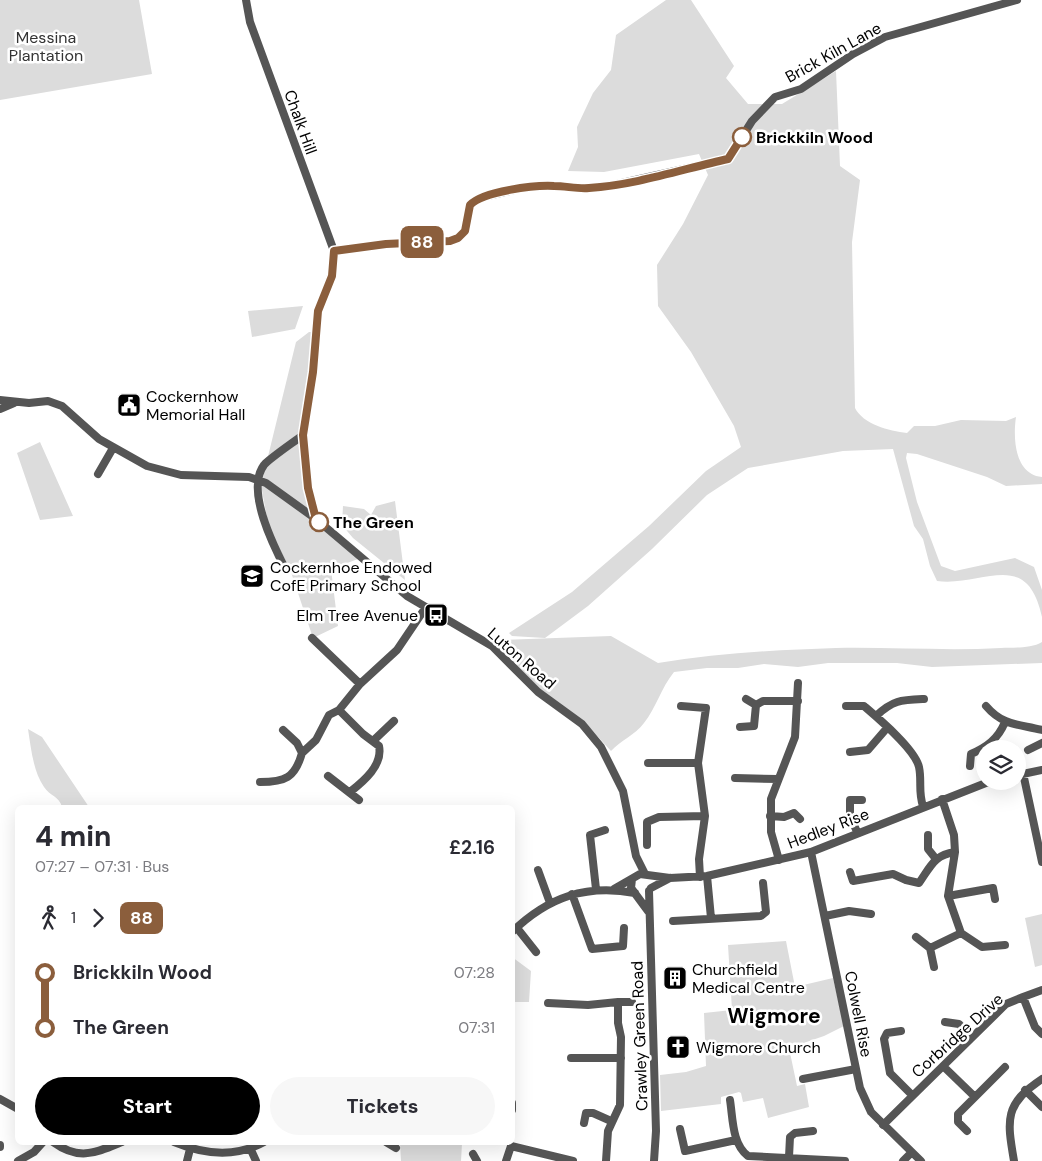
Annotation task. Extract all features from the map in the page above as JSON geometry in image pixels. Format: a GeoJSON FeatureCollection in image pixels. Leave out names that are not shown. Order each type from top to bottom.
{"type":"FeatureCollection","features":[{"type":"Feature","properties":{"kind":"street","name":"Chalk Hill"},"geometry":{"type":"LineString","coordinates":[[246,0],[250,22],[334,251]]}},
{"type":"Feature","properties":{"kind":"street","name":"Brick Kiln Lane"},"geometry":{"type":"LineString","coordinates":[[334,251],[386,244],[454,240],[465,231],[470,205],[474,201],[504,192],[547,186],[588,188],[613,185],[728,159],[752,121],[775,97],[801,90],[853,54],[886,37],[1017,0]]}},
{"type":"Feature","properties":{"kind":"street"},"geometry":{"type":"LineString","coordinates":[[316,519],[308,488],[303,435],[313,372],[318,311],[332,276],[334,251]]}},
{"type":"Feature","properties":{"kind":"street"},"geometry":{"type":"LineString","coordinates":[[0,400],[14,403],[48,401],[62,406],[100,440],[147,466],[181,475],[258,479]]}},
{"type":"Feature","properties":{"kind":"street"},"geometry":{"type":"LineString","coordinates":[[0,409],[14,403]]}},
{"type":"Feature","properties":{"kind":"street"},"geometry":{"type":"LineString","coordinates":[[286,570],[266,531],[258,479],[264,465],[303,435]]}},
{"type":"Feature","properties":{"kind":"street"},"geometry":{"type":"LineString","coordinates":[[98,474],[113,448]]}},
{"type":"Feature","properties":{"kind":"street","name":"Luton Road"},"geometry":{"type":"LineString","coordinates":[[258,479],[316,519],[389,582],[426,607],[492,646],[538,692],[582,724],[606,755],[623,791],[636,856]]}},
{"type":"Feature","properties":{"kind":"street"},"geometry":{"type":"LineString","coordinates":[[260,782],[279,782],[295,772],[302,753],[316,740],[330,715],[338,710],[360,684],[397,650],[426,607]]}},
{"type":"Feature","properties":{"kind":"street"},"geometry":{"type":"LineString","coordinates":[[312,638],[360,684]]}},
{"type":"Feature","properties":{"kind":"street"},"geometry":{"type":"LineString","coordinates":[[779,860],[771,832],[771,799],[795,737],[798,683]]}},
{"type":"Feature","properties":{"kind":"street"},"geometry":{"type":"LineString","coordinates":[[876,716],[888,704],[924,699]]}},
{"type":"Feature","properties":{"kind":"street"},"geometry":{"type":"LineString","coordinates":[[746,700],[756,705]]}},
{"type":"Feature","properties":{"kind":"street"},"geometry":{"type":"LineString","coordinates":[[756,705],[762,701],[798,701]]}},
{"type":"Feature","properties":{"kind":"street"},"geometry":{"type":"LineString","coordinates":[[740,727],[754,726],[756,705]]}},
{"type":"Feature","properties":{"kind":"street"},"geometry":{"type":"LineString","coordinates":[[681,706],[706,708],[698,763],[705,816],[699,859],[712,918]]}},
{"type":"Feature","properties":{"kind":"street"},"geometry":{"type":"LineString","coordinates":[[846,706],[864,706],[912,754],[919,767],[919,794],[923,806]]}},
{"type":"Feature","properties":{"kind":"street"},"geometry":{"type":"LineString","coordinates":[[986,706],[994,716],[1005,722],[1042,730]]}},
{"type":"Feature","properties":{"kind":"street"},"geometry":{"type":"LineString","coordinates":[[338,710],[380,746],[381,754],[375,767],[350,792]]}},
{"type":"Feature","properties":{"kind":"street"},"geometry":{"type":"LineString","coordinates":[[373,741],[394,721]]}},
{"type":"Feature","properties":{"kind":"street"},"geometry":{"type":"LineString","coordinates":[[970,766],[971,754],[987,747],[1000,734],[1005,722]]}},
{"type":"Feature","properties":{"kind":"street"},"geometry":{"type":"LineString","coordinates":[[850,752],[868,750],[887,728]]}},
{"type":"Feature","properties":{"kind":"street"},"geometry":{"type":"LineString","coordinates":[[283,730],[297,744],[302,753]]}},
{"type":"Feature","properties":{"kind":"street"},"geometry":{"type":"LineString","coordinates":[[1028,750],[1042,743]]}},
{"type":"Feature","properties":{"kind":"street"},"geometry":{"type":"LineString","coordinates":[[648,763],[698,763]]}},
{"type":"Feature","properties":{"kind":"street"},"geometry":{"type":"LineString","coordinates":[[1026,773],[1042,770]]}},
{"type":"Feature","properties":{"kind":"street"},"geometry":{"type":"LineString","coordinates":[[328,776],[358,800]]}},
{"type":"Feature","properties":{"kind":"street"},"geometry":{"type":"LineString","coordinates":[[735,778],[778,779]]}},
{"type":"Feature","properties":{"kind":"street","name":"Hedley Rise"},"geometry":{"type":"LineString","coordinates":[[646,875],[670,878],[704,877],[811,852],[857,832],[976,787]]}},
{"type":"Feature","properties":{"kind":"street"},"geometry":{"type":"LineString","coordinates":[[1024,790],[1042,862]]}},
{"type":"Feature","properties":{"kind":"street"},"geometry":{"type":"LineString","coordinates":[[942,799],[954,835],[955,852],[948,896],[961,933],[982,948],[1005,945]]}},
{"type":"Feature","properties":{"kind":"street"},"geometry":{"type":"LineString","coordinates":[[857,832],[850,815],[850,800],[862,800]]}},
{"type":"Feature","properties":{"kind":"street"},"geometry":{"type":"LineString","coordinates":[[770,816],[784,817],[794,813],[797,804]]}},
{"type":"Feature","properties":{"kind":"street"},"geometry":{"type":"LineString","coordinates":[[794,813],[800,819]]}},
{"type":"Feature","properties":{"kind":"street"},"geometry":{"type":"LineString","coordinates":[[647,845],[647,822],[659,817],[705,816]]}},
{"type":"Feature","properties":{"kind":"street"},"geometry":{"type":"LineString","coordinates":[[596,890],[590,835],[605,830]]}},
{"type":"Feature","properties":{"kind":"street"},"geometry":{"type":"LineString","coordinates":[[928,835],[928,849],[936,859]]}},
{"type":"Feature","properties":{"kind":"street","name":"Colwell Rise"},"geometry":{"type":"LineString","coordinates":[[811,852],[860,1088],[871,1112],[920,1161]]}},
{"type":"Feature","properties":{"kind":"street"},"geometry":{"type":"LineString","coordinates":[[850,872],[853,881],[893,874],[919,883],[936,859],[942,854],[955,852]]}},
{"type":"Feature","properties":{"kind":"street"},"geometry":{"type":"LineString","coordinates":[[515,929],[550,903],[572,894],[614,889],[644,894],[650,889],[651,881],[636,856]]}},
{"type":"Feature","properties":{"kind":"street"},"geometry":{"type":"LineString","coordinates":[[636,856],[632,888],[636,893]]}},
{"type":"Feature","properties":{"kind":"street"},"geometry":{"type":"LineString","coordinates":[[538,870],[550,903]]}},
{"type":"Feature","properties":{"kind":"street"},"geometry":{"type":"LineString","coordinates":[[614,889],[640,874],[646,875]]}},
{"type":"Feature","properties":{"kind":"street","name":"Hedley Rise"},"geometry":{"type":"LineString","coordinates":[[650,889],[670,878]]}},
{"type":"Feature","properties":{"kind":"street"},"geometry":{"type":"LineString","coordinates":[[673,921],[761,916],[766,912],[763,882]]}},
{"type":"Feature","properties":{"kind":"street"},"geometry":{"type":"LineString","coordinates":[[948,896],[993,888],[995,899]]}},
{"type":"Feature","properties":{"kind":"street","name":"Crawley Green Road"},"geometry":{"type":"LineString","coordinates":[[650,889],[648,910],[656,1131],[654,1161]]}},
{"type":"Feature","properties":{"kind":"street","name":"Crawley Green Road"},"geometry":{"type":"LineString","coordinates":[[636,893],[648,910]]}},
{"type":"Feature","properties":{"kind":"street"},"geometry":{"type":"LineString","coordinates":[[572,894],[592,949],[624,946],[624,928]]}},
{"type":"Feature","properties":{"kind":"street"},"geometry":{"type":"LineString","coordinates":[[825,916],[849,911],[871,914]]}},
{"type":"Feature","properties":{"kind":"street"},"geometry":{"type":"LineString","coordinates":[[515,931],[536,952]]}},
{"type":"Feature","properties":{"kind":"street"},"geometry":{"type":"LineString","coordinates":[[930,948],[961,933]]}},
{"type":"Feature","properties":{"kind":"street"},"geometry":{"type":"LineString","coordinates":[[916,937],[930,948],[934,967]]}},
{"type":"Feature","properties":{"kind":"street"},"geometry":{"type":"LineString","coordinates":[[1023,997],[1042,990]]}},
{"type":"Feature","properties":{"kind":"street","name":"Corbridge Drive"},"geometry":{"type":"LineString","coordinates":[[883,1125],[1006,1004],[1023,997],[1035,1027],[1042,1034]]}},
{"type":"Feature","properties":{"kind":"street"},"geometry":{"type":"LineString","coordinates":[[606,1161],[608,1131],[620,1105],[621,1058],[618,1002]]}},
{"type":"Feature","properties":{"kind":"street"},"geometry":{"type":"LineString","coordinates":[[548,1003],[588,1005],[632,1002]]}},
{"type":"Feature","properties":{"kind":"street"},"geometry":{"type":"LineString","coordinates":[[945,1022],[959,1024],[972,1037]]}},
{"type":"Feature","properties":{"kind":"street"},"geometry":{"type":"LineString","coordinates":[[902,1031],[887,1033],[884,1039],[890,1073],[912,1096]]}},
{"type":"Feature","properties":{"kind":"street"},"geometry":{"type":"LineString","coordinates":[[570,1058],[621,1058]]}},
{"type":"Feature","properties":{"kind":"street"},"geometry":{"type":"LineString","coordinates":[[943,1066],[974,1096]]}},
{"type":"Feature","properties":{"kind":"street"},"geometry":{"type":"LineString","coordinates":[[967,1131],[958,1122],[958,1114],[1005,1067]]}},
{"type":"Feature","properties":{"kind":"street"},"geometry":{"type":"LineString","coordinates":[[803,1079],[856,1069]]}},
{"type":"Feature","properties":{"kind":"street"},"geometry":{"type":"LineString","coordinates":[[1014,1161],[1008,1127],[1013,1107],[1025,1090],[1042,1079]]}},
{"type":"Feature","properties":{"kind":"street"},"geometry":{"type":"LineString","coordinates":[[1025,1090],[1042,1107]]}},
{"type":"Feature","properties":{"kind":"street"},"geometry":{"type":"LineString","coordinates":[[0,1100],[15,1108]]}},
{"type":"Feature","properties":{"kind":"street"},"geometry":{"type":"LineString","coordinates":[[730,1100],[736,1140],[740,1150],[748,1156],[845,1161]]}},
{"type":"Feature","properties":{"kind":"street"},"geometry":{"type":"LineString","coordinates":[[584,1123],[586,1113],[594,1113],[612,1121]]}},
{"type":"Feature","properties":{"kind":"street"},"geometry":{"type":"LineString","coordinates":[[680,1129],[684,1150],[736,1140]]}},
{"type":"Feature","properties":{"kind":"street"},"geometry":{"type":"LineString","coordinates":[[789,1157],[790,1137],[795,1133],[813,1131]]}},
{"type":"Feature","properties":{"kind":"street"},"geometry":{"type":"LineString","coordinates":[[18,1161],[27,1159],[39,1145]]}},
{"type":"Feature","properties":{"kind":"street"},"geometry":{"type":"LineString","coordinates":[[58,1145],[74,1155],[89,1156],[115,1145]]}},
{"type":"Feature","properties":{"kind":"street"},"geometry":{"type":"LineString","coordinates":[[181,1145],[211,1154],[251,1150],[259,1145]]}},
{"type":"Feature","properties":{"kind":"street"},"geometry":{"type":"LineString","coordinates":[[391,1145],[396,1148]]}},
{"type":"Feature","properties":{"kind":"street"},"geometry":{"type":"LineString","coordinates":[[506,1161],[511,1145]]}},
{"type":"Feature","properties":{"kind":"street"},"geometry":{"type":"LineString","coordinates":[[515,1145],[573,1161]]}},
{"type":"Feature","properties":{"kind":"street"},"geometry":{"type":"LineString","coordinates":[[186,1161],[190,1149]]}},
{"type":"Feature","properties":{"kind":"street"},"geometry":{"type":"LineString","coordinates":[[251,1150],[256,1161]]}},
{"type":"Feature","properties":{"kind":"street"},"geometry":{"type":"LineString","coordinates":[[903,1161],[911,1153]]}},
{"type":"Feature","properties":{"kind":"green space","name":"Messina Plantation"},"geometry":{"type":"Polygon","coordinates":[[[0,0],[139,0],[152,74],[0,100],[0,0]]]}},
{"type":"Feature","properties":{"kind":"green space","name":"Brickkiln Wood"},"geometry":{"type":"Polygon","coordinates":[[[666,0],[691,0],[734,66],[726,78],[748,104],[782,104],[836,71],[840,166],[860,180],[852,242],[855,408],[859,414],[877,426],[907,433],[914,426],[935,426],[961,420],[1006,421],[1016,417],[1017,453],[1026,469],[1042,477],[1042,484],[1006,486],[987,477],[917,454],[907,453],[906,458],[917,502],[941,566],[955,571],[1015,558],[1034,567],[1042,590],[1042,617],[1035,596],[1026,583],[1014,576],[1001,575],[954,581],[937,581],[930,566],[923,539],[914,526],[893,449],[843,451],[748,468],[707,495],[652,549],[588,606],[545,638],[512,636],[509,633],[572,592],[649,526],[706,471],[741,447],[734,426],[691,352],[658,306],[657,265],[683,224],[708,175],[699,154],[604,172],[568,171],[578,147],[577,127],[593,93],[611,70],[616,35],[666,0]]]}},
{"type":"Feature","properties":{"kind":"green space"},"geometry":{"type":"Polygon","coordinates":[[[303,306],[295,329],[252,337],[248,311],[303,306]]]}},
{"type":"Feature","properties":{"kind":"green space"},"geometry":{"type":"Polygon","coordinates":[[[309,332],[312,332],[314,339],[302,426],[309,507],[319,526],[358,559],[331,569],[338,626],[313,638],[290,569],[269,529],[261,485],[296,342],[309,332]]]}},
{"type":"Feature","properties":{"kind":"green space"},"geometry":{"type":"Polygon","coordinates":[[[40,442],[73,516],[40,520],[17,453],[40,442]]]}},
{"type":"Feature","properties":{"kind":"green space"},"geometry":{"type":"Polygon","coordinates":[[[395,501],[405,580],[353,538],[342,525],[343,506],[364,509],[371,515],[376,506],[395,501]]]}},
{"type":"Feature","properties":{"kind":"green space"},"geometry":{"type":"Polygon","coordinates":[[[611,636],[658,663],[725,654],[769,651],[836,648],[980,649],[1027,647],[1042,642],[1042,663],[932,667],[897,663],[828,663],[798,667],[764,664],[738,668],[707,668],[674,672],[644,723],[611,751],[589,727],[543,692],[498,646],[504,640],[611,636]]]}},
{"type":"Feature","properties":{"kind":"green space"},"geometry":{"type":"Polygon","coordinates":[[[28,729],[42,737],[88,805],[62,805],[40,781],[31,751],[28,729]]]}},
{"type":"Feature","properties":{"kind":"green space"},"geometry":{"type":"Polygon","coordinates":[[[1042,914],[1042,965],[1035,967],[1025,918],[1042,914]]]}},
{"type":"Feature","properties":{"kind":"green space"},"geometry":{"type":"Polygon","coordinates":[[[786,941],[795,987],[833,978],[844,1026],[824,1036],[789,1048],[797,1086],[805,1084],[809,1107],[768,1118],[763,1098],[743,1102],[739,1092],[721,1097],[721,1104],[661,1111],[660,1075],[686,1072],[706,1066],[704,1013],[732,1010],[728,945],[786,941]]]}},
{"type":"Feature","properties":{"kind":"green space"},"geometry":{"type":"Polygon","coordinates":[[[515,959],[531,971],[529,1002],[515,1002],[515,959]]]}},
{"type":"Feature","properties":{"kind":"green space"},"geometry":{"type":"Polygon","coordinates":[[[400,1145],[462,1145],[461,1161],[401,1161],[400,1145]]]}},
{"type":"Feature","properties":{"kind":"bus line","name":"88"},"geometry":{"type":"LineString","coordinates":[[319,522],[316,519],[308,488],[303,435],[313,372],[318,311],[332,276],[334,251],[386,244],[454,240],[465,231],[470,205],[479,198],[527,187],[588,188],[613,185],[728,159],[742,137]]}},
{"type":"Feature","properties":{"kind":"place","name":"Brickkiln Wood"},"geometry":{"type":"Point","coordinates":[742,137]}},
{"type":"Feature","properties":{"kind":"place","name":"Cockernhow Memorial Hall"},"geometry":{"type":"Point","coordinates":[129,405]}},
{"type":"Feature","properties":{"kind":"place","name":"The Green"},"geometry":{"type":"Point","coordinates":[319,522]}},
{"type":"Feature","properties":{"kind":"place","name":"Cockernhoe Endowed CofE Primary School"},"geometry":{"type":"Point","coordinates":[252,576]}},
{"type":"Feature","properties":{"kind":"place","name":"Elm Tree Avenue"},"geometry":{"type":"Point","coordinates":[436,615]}},
{"type":"Feature","properties":{"kind":"place","name":"Churchfield Medical Centre"},"geometry":{"type":"Point","coordinates":[675,978]}},
{"type":"Feature","properties":{"kind":"place","name":"Wigmore Church"},"geometry":{"type":"Point","coordinates":[678,1047]}},
{"type":"Feature","properties":{"kind":"district","name":"Wigmore"},"geometry":{"type":"Point","coordinates":[774,1016]}}]}
